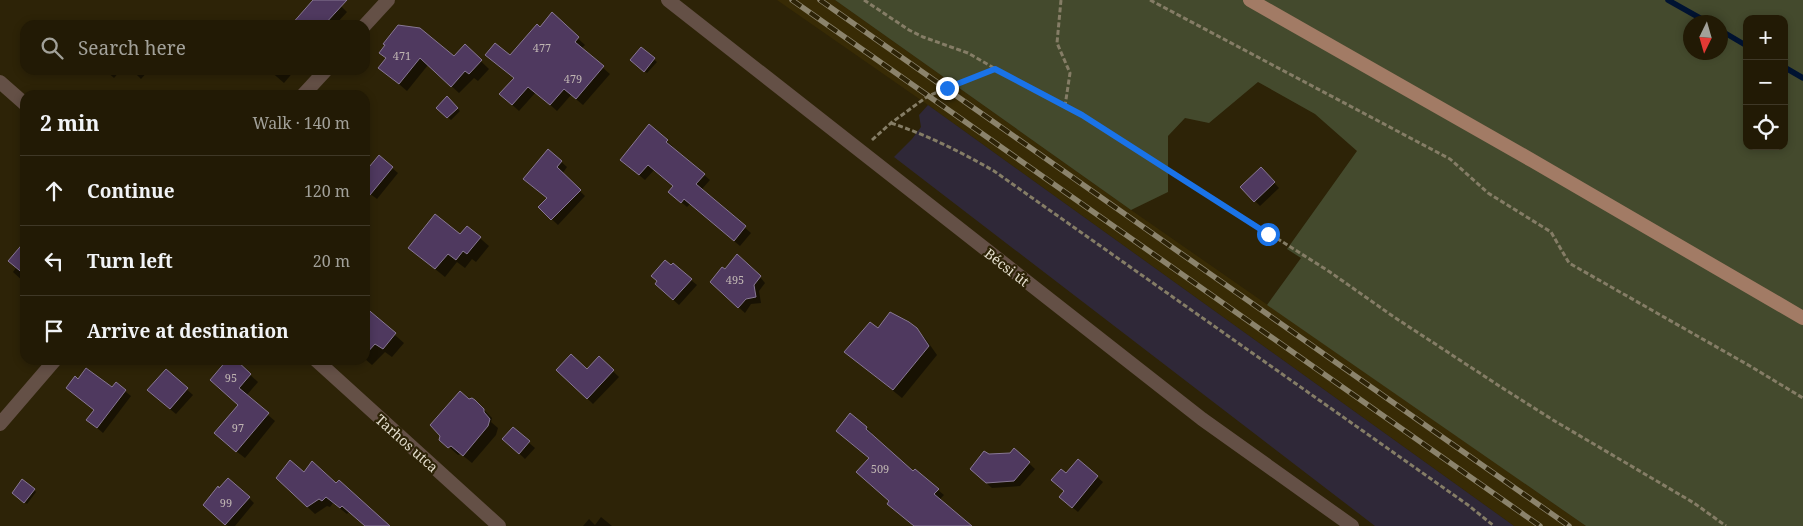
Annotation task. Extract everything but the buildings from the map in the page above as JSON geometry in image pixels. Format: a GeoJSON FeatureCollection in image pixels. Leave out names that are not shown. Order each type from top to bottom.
{"type":"FeatureCollection","features":[{"type":"Feature","properties":{"kind":"main road"},"geometry":{"type":"LineString","coordinates":[[1250,0],[1803,318]]}},
{"type":"Feature","properties":{"kind":"street"},"geometry":{"type":"LineString","coordinates":[[370,20],[388,0]]}},
{"type":"Feature","properties":{"kind":"street","name":"Bécsi út"},"geometry":{"type":"LineString","coordinates":[[668,0],[1202,419],[1352,526]]}},
{"type":"Feature","properties":{"kind":"street"},"geometry":{"type":"LineString","coordinates":[[308,90],[322,75]]}},
{"type":"Feature","properties":{"kind":"street"},"geometry":{"type":"LineString","coordinates":[[0,82],[20,100]]}},
{"type":"Feature","properties":{"kind":"street"},"geometry":{"type":"LineString","coordinates":[[0,424],[50,365]]}},
{"type":"Feature","properties":{"kind":"street","name":"Tarhos utca"},"geometry":{"type":"LineString","coordinates":[[322,365],[499,526]]}},
{"type":"Feature","properties":{"kind":"path"},"geometry":{"type":"LineString","coordinates":[[864,0],[909,30],[968,53],[1082,115],[1330,272],[1394,317],[1504,389],[1694,503],[1726,526]]}},
{"type":"Feature","properties":{"kind":"path"},"geometry":{"type":"LineString","coordinates":[[1060,0],[1057,43],[1070,73],[1065,106]]}},
{"type":"Feature","properties":{"kind":"path"},"geometry":{"type":"LineString","coordinates":[[1150,0],[1450,159],[1488,193],[1552,232],[1569,263],[1803,398]]}},
{"type":"Feature","properties":{"kind":"path"},"geometry":{"type":"LineString","coordinates":[[860,152],[891,123],[928,96],[995,69]]}},
{"type":"Feature","properties":{"kind":"path"},"geometry":{"type":"LineString","coordinates":[[891,123],[967,155],[994,171],[1468,505],[1494,526]]}},
{"type":"Feature","properties":{"kind":"shaded area"},"geometry":{"type":"Polygon","coordinates":[[[777,0],[835,0],[1131,210],[1586,526],[1514,526],[928,105],[777,0]]]}},
{"type":"Feature","properties":{"kind":"shaded area"},"geometry":{"type":"Polygon","coordinates":[[[928,105],[1514,526],[1375,526],[894,157],[921,127],[919,115],[928,105]]]}},
{"type":"Feature","properties":{"kind":"green space"},"geometry":{"type":"Polygon","coordinates":[[[835,0],[1803,0],[1803,526],[1586,526],[1267,305],[1301,258],[1287,249],[1357,151],[1315,114],[1258,82],[1209,123],[1185,118],[1168,136],[1168,192],[1131,210],[835,0]]]}},
{"type":"Feature","properties":{"kind":"waterway"},"geometry":{"type":"LineString","coordinates":[[1668,0],[1695,15]]}},
{"type":"Feature","properties":{"kind":"waterway"},"geometry":{"type":"LineString","coordinates":[[1728,35],[1743,44]]}},
{"type":"Feature","properties":{"kind":"waterway"},"geometry":{"type":"LineString","coordinates":[[1788,69],[1803,78]]}},
{"type":"Feature","properties":{"kind":"railway"},"geometry":{"type":"LineString","coordinates":[[792,0],[1540,526]]}},
{"type":"Feature","properties":{"kind":"railway"},"geometry":{"type":"LineString","coordinates":[[820,0],[1569,526]]}},
{"type":"Feature","properties":{"kind":"route"},"geometry":{"type":"LineString","coordinates":[[947,88],[995,69],[1082,115],[1268,234]]}}]}
